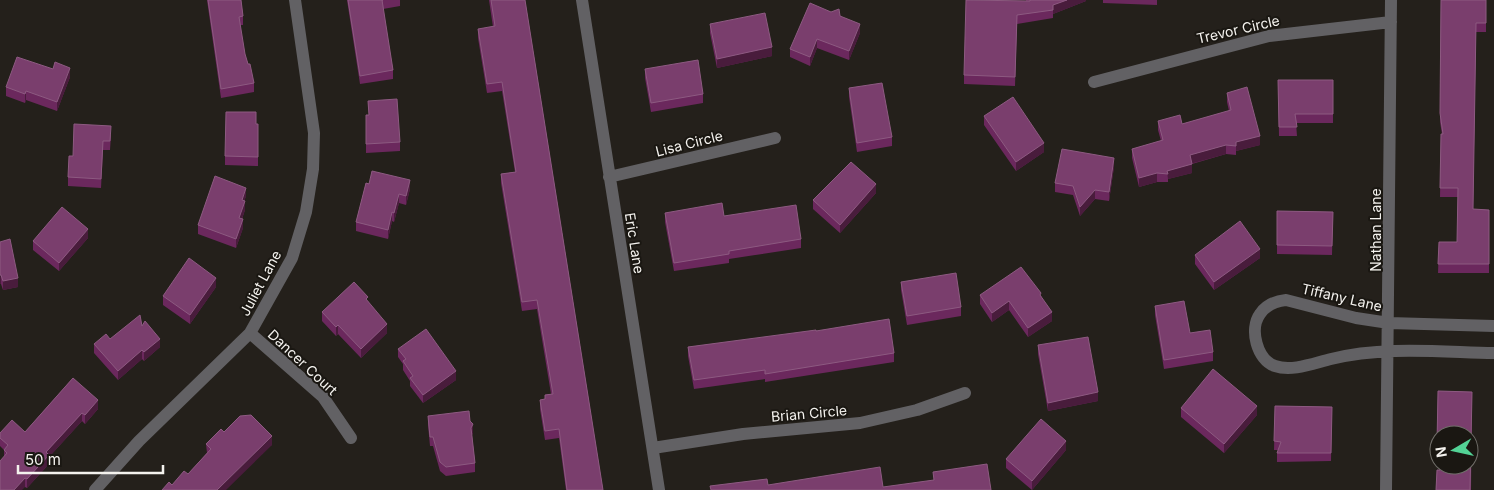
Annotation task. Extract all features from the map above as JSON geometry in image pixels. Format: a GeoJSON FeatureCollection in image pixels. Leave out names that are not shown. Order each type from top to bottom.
{"type":"FeatureCollection","features":[{"type":"Feature","properties":{"kind":"street","name":"Juliet Lane"},"geometry":{"type":"LineString","coordinates":[[95,490],[139,440],[250,333],[292,258],[306,212],[313,169],[314,132],[295,0]]}},
{"type":"Feature","properties":{"kind":"street","name":"Eric Lane"},"geometry":{"type":"LineString","coordinates":[[582,0],[659,490]]}},
{"type":"Feature","properties":{"kind":"street","name":"Nathan Lane"},"geometry":{"type":"LineString","coordinates":[[1386,490],[1389,351],[1391,0]]}},
{"type":"Feature","properties":{"kind":"street","name":"Trevor Circle"},"geometry":{"type":"LineString","coordinates":[[1094,82],[1269,36],[1392,22]]}},
{"type":"Feature","properties":{"kind":"street","name":"Lisa Circle"},"geometry":{"type":"LineString","coordinates":[[609,177],[775,138]]}},
{"type":"Feature","properties":{"kind":"street","name":"Tiffany Lane"},"geometry":{"type":"LineString","coordinates":[[1494,326],[1389,323],[1356,318],[1286,300],[1276,301],[1267,307],[1259,315],[1256,328],[1256,342],[1262,356],[1273,366],[1287,369],[1345,355],[1389,351],[1494,353]]}},
{"type":"Feature","properties":{"kind":"street","name":"Dancer Court"},"geometry":{"type":"LineString","coordinates":[[250,333],[323,397],[351,438]]}},
{"type":"Feature","properties":{"kind":"street","name":"Brian Circle"},"geometry":{"type":"LineString","coordinates":[[653,448],[742,434],[860,423],[917,410],[965,394]]}},
{"type":"Feature","properties":{"kind":"building"},"geometry":{"type":"Polygon","coordinates":[[[208,0],[241,0],[243,16],[239,17],[245,54],[248,64],[250,64],[254,83],[221,89],[208,0]]]}},
{"type":"Feature","properties":{"kind":"building"},"geometry":{"type":"Polygon","coordinates":[[[348,0],[382,0],[393,70],[360,76],[348,0]]]}},
{"type":"Feature","properties":{"kind":"building"},"geometry":{"type":"Polygon","coordinates":[[[491,0],[525,0],[603,490],[567,490],[559,429],[545,431],[540,400],[545,399],[545,395],[553,394],[537,300],[522,302],[501,174],[516,172],[502,82],[487,84],[478,29],[495,26],[491,0]]]}},
{"type":"Feature","properties":{"kind":"building"},"geometry":{"type":"Polygon","coordinates":[[[966,0],[1067,0],[1053,5],[1053,10],[1017,15],[1015,77],[964,75],[966,0]]]}},
{"type":"Feature","properties":{"kind":"building"},"geometry":{"type":"Polygon","coordinates":[[[1441,0],[1486,0],[1486,23],[1476,23],[1473,209],[1489,210],[1489,264],[1438,264],[1439,242],[1457,242],[1458,188],[1440,188],[1441,134],[1443,134],[1440,113],[1441,0]]]}},
{"type":"Feature","properties":{"kind":"building"},"geometry":{"type":"Polygon","coordinates":[[[810,3],[831,12],[839,9],[840,16],[860,24],[849,51],[817,39],[810,57],[790,49],[810,3]]]}},
{"type":"Feature","properties":{"kind":"building"},"geometry":{"type":"Polygon","coordinates":[[[765,13],[772,47],[717,59],[710,24],[765,13]]]}},
{"type":"Feature","properties":{"kind":"building"},"geometry":{"type":"Polygon","coordinates":[[[17,57],[53,69],[55,62],[70,68],[57,102],[26,91],[25,94],[6,87],[17,57]]]}},
{"type":"Feature","properties":{"kind":"building"},"geometry":{"type":"Polygon","coordinates":[[[698,60],[703,94],[651,103],[645,69],[698,60]]]}},
{"type":"Feature","properties":{"kind":"building"},"geometry":{"type":"Polygon","coordinates":[[[1278,80],[1333,80],[1333,114],[1295,114],[1297,127],[1279,127],[1278,80]]]}},
{"type":"Feature","properties":{"kind":"building"},"geometry":{"type":"Polygon","coordinates":[[[882,83],[892,137],[857,143],[849,88],[882,83]]]}},
{"type":"Feature","properties":{"kind":"building"},"geometry":{"type":"Polygon","coordinates":[[[1247,87],[1260,136],[1236,142],[1236,146],[1226,145],[1190,155],[1192,164],[1167,171],[1168,174],[1157,173],[1139,178],[1132,149],[1163,140],[1158,121],[1180,115],[1182,124],[1231,110],[1227,93],[1247,87]]]}},
{"type":"Feature","properties":{"kind":"building"},"geometry":{"type":"Polygon","coordinates":[[[1013,97],[1044,143],[1016,162],[984,116],[1013,97]]]}},
{"type":"Feature","properties":{"kind":"building"},"geometry":{"type":"Polygon","coordinates":[[[397,99],[400,142],[366,144],[366,115],[369,115],[368,101],[397,99]]]}},
{"type":"Feature","properties":{"kind":"building"},"geometry":{"type":"Polygon","coordinates":[[[226,112],[256,112],[258,157],[225,156],[226,112]]]}},
{"type":"Feature","properties":{"kind":"building"},"geometry":{"type":"Polygon","coordinates":[[[74,124],[111,126],[110,141],[103,141],[101,179],[68,177],[69,156],[73,156],[74,124]]]}},
{"type":"Feature","properties":{"kind":"building"},"geometry":{"type":"Polygon","coordinates":[[[1062,149],[1114,158],[1109,192],[1095,190],[1080,207],[1073,186],[1055,183],[1062,149]]]}},
{"type":"Feature","properties":{"kind":"building"},"geometry":{"type":"Polygon","coordinates":[[[851,162],[876,184],[840,225],[813,200],[851,162]]]}},
{"type":"Feature","properties":{"kind":"building"},"geometry":{"type":"Polygon","coordinates":[[[372,171],[410,180],[406,196],[399,194],[388,230],[356,222],[366,183],[369,184],[372,171]]]}},
{"type":"Feature","properties":{"kind":"building"},"geometry":{"type":"Polygon","coordinates":[[[215,176],[246,188],[242,200],[245,201],[239,218],[243,219],[236,239],[198,225],[215,176]]]}},
{"type":"Feature","properties":{"kind":"building"},"geometry":{"type":"Polygon","coordinates":[[[722,203],[724,216],[796,205],[801,239],[729,251],[729,254],[674,263],[665,213],[722,203]]]}},
{"type":"Feature","properties":{"kind":"building"},"geometry":{"type":"Polygon","coordinates":[[[62,207],[88,229],[59,263],[33,241],[62,207]]]}},
{"type":"Feature","properties":{"kind":"building"},"geometry":{"type":"Polygon","coordinates":[[[1277,211],[1333,212],[1332,246],[1277,245],[1277,211]]]}},
{"type":"Feature","properties":{"kind":"building"},"geometry":{"type":"Polygon","coordinates":[[[1240,221],[1260,249],[1214,282],[1195,255],[1240,221]]]}},
{"type":"Feature","properties":{"kind":"building"},"geometry":{"type":"Polygon","coordinates":[[[10,239],[18,278],[3,281],[0,275],[0,242],[10,239]]]}},
{"type":"Feature","properties":{"kind":"building"},"geometry":{"type":"Polygon","coordinates":[[[189,258],[216,278],[190,315],[163,296],[189,258]]]}},
{"type":"Feature","properties":{"kind":"building"},"geometry":{"type":"Polygon","coordinates":[[[1021,267],[1041,293],[1040,295],[1052,312],[1028,328],[1009,301],[992,313],[980,295],[1021,267]]]}},
{"type":"Feature","properties":{"kind":"building"},"geometry":{"type":"Polygon","coordinates":[[[956,273],[961,307],[907,316],[901,282],[956,273]]]}},
{"type":"Feature","properties":{"kind":"building"},"geometry":{"type":"Polygon","coordinates":[[[354,282],[368,297],[366,299],[387,324],[361,349],[338,325],[336,327],[322,312],[354,282]]]}},
{"type":"Feature","properties":{"kind":"building"},"geometry":{"type":"Polygon","coordinates":[[[1184,301],[1190,333],[1210,330],[1213,352],[1164,360],[1155,306],[1184,301]]]}},
{"type":"Feature","properties":{"kind":"building"},"geometry":{"type":"Polygon","coordinates":[[[140,315],[142,326],[145,321],[160,339],[144,352],[142,350],[118,371],[94,344],[106,334],[110,339],[140,315]]]}},
{"type":"Feature","properties":{"kind":"building"},"geometry":{"type":"Polygon","coordinates":[[[889,319],[894,353],[765,374],[765,370],[694,380],[688,347],[816,331],[889,319]]]}},
{"type":"Feature","properties":{"kind":"building"},"geometry":{"type":"Polygon","coordinates":[[[426,329],[456,371],[423,395],[410,378],[413,376],[403,361],[406,359],[398,349],[426,329]]]}},
{"type":"Feature","properties":{"kind":"building"},"geometry":{"type":"Polygon","coordinates":[[[1088,337],[1098,392],[1048,403],[1038,345],[1088,337]]]}},
{"type":"Feature","properties":{"kind":"building"},"geometry":{"type":"Polygon","coordinates":[[[1213,369],[1257,406],[1224,444],[1181,408],[1213,369]]]}},
{"type":"Feature","properties":{"kind":"building"},"geometry":{"type":"Polygon","coordinates":[[[73,378],[98,400],[85,415],[82,413],[46,452],[49,455],[27,479],[25,478],[14,490],[0,490],[0,461],[7,453],[4,450],[8,445],[0,438],[0,433],[12,420],[25,432],[73,378]]]}},
{"type":"Feature","properties":{"kind":"building"},"geometry":{"type":"Polygon","coordinates":[[[1438,391],[1472,392],[1471,425],[1437,425],[1438,391]]]}},
{"type":"Feature","properties":{"kind":"building"},"geometry":{"type":"Polygon","coordinates":[[[1275,406],[1332,407],[1331,453],[1277,453],[1281,442],[1274,441],[1275,406]]]}},
{"type":"Feature","properties":{"kind":"building"},"geometry":{"type":"Polygon","coordinates":[[[469,411],[470,421],[473,424],[471,428],[475,463],[446,467],[440,462],[433,437],[430,437],[428,416],[469,411]]]}},
{"type":"Feature","properties":{"kind":"building"},"geometry":{"type":"Polygon","coordinates":[[[251,415],[272,436],[217,490],[162,490],[169,482],[172,485],[184,471],[188,474],[211,449],[206,444],[221,429],[224,432],[240,416],[251,415]]]}},
{"type":"Feature","properties":{"kind":"building"},"geometry":{"type":"Polygon","coordinates":[[[1041,419],[1066,441],[1032,481],[1006,459],[1041,419]]]}},
{"type":"Feature","properties":{"kind":"building"},"geometry":{"type":"Polygon","coordinates":[[[987,464],[991,490],[711,490],[710,486],[767,479],[768,485],[880,467],[883,487],[934,480],[933,472],[987,464]]]}},
{"type":"Feature","properties":{"kind":"building"},"geometry":{"type":"Polygon","coordinates":[[[1437,475],[1470,475],[1470,490],[1436,490],[1437,475]]]}}]}
